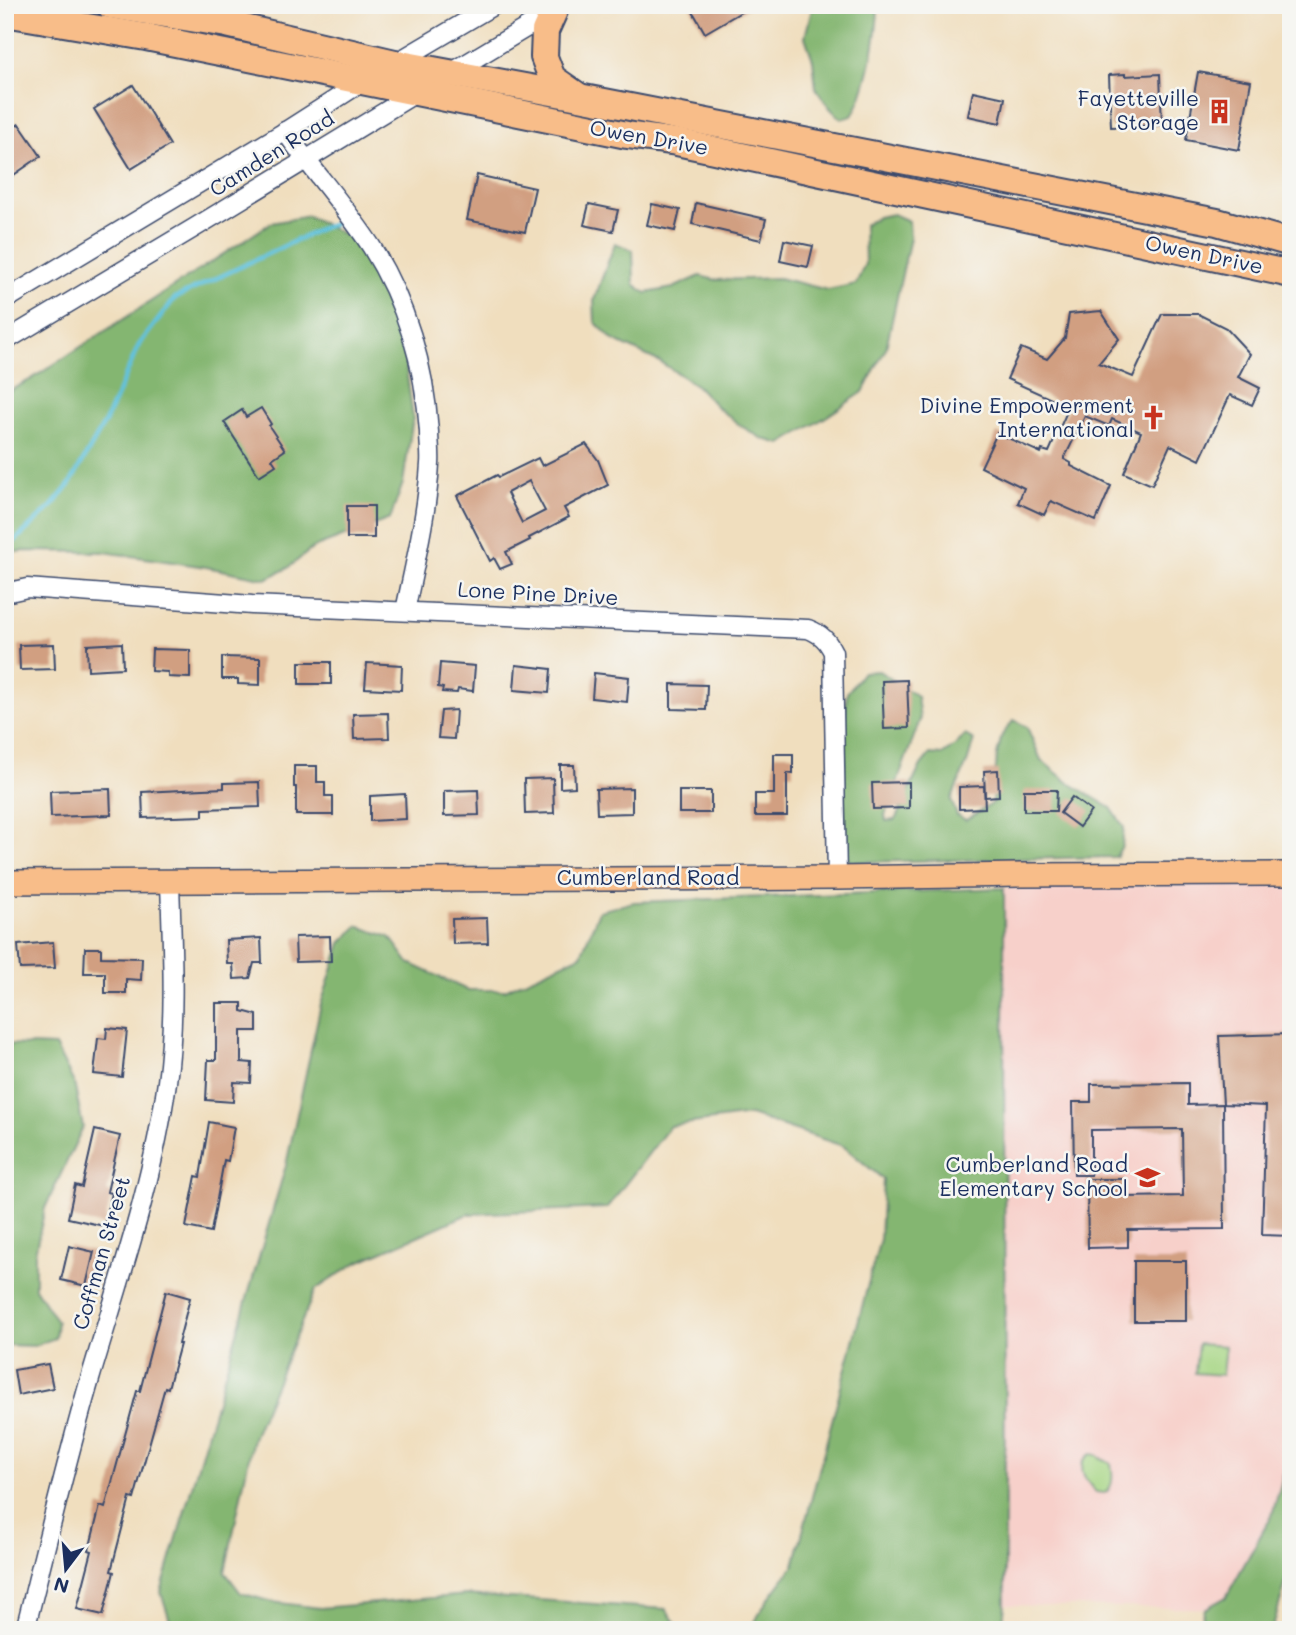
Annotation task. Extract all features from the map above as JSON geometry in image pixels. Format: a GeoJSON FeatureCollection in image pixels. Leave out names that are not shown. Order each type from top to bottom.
{"type":"FeatureCollection","features":[{"type":"Feature","properties":{"kind":"highway","name":"Owen Drive"},"geometry":{"type":"LineString","coordinates":[[110,5],[227,24],[394,63],[1217,222],[1291,243]]}},
{"type":"Feature","properties":{"kind":"highway"},"geometry":{"type":"LineString","coordinates":[[558,8],[545,32],[544,57],[552,78],[579,97]]}},
{"type":"Feature","properties":{"kind":"highway","name":"Owen Drive"},"geometry":{"type":"LineString","coordinates":[[5,13],[146,37],[415,93],[690,145],[1291,274]]}},
{"type":"Feature","properties":{"kind":"highway"},"geometry":{"type":"LineString","coordinates":[[1048,222],[1062,212],[1236,246],[1247,240],[1253,232]]}},
{"type":"Feature","properties":{"kind":"highway"},"geometry":{"type":"LineString","coordinates":[[1249,265],[1259,254],[1269,251],[1291,256]]}},
{"type":"Feature","properties":{"kind":"main road","name":"Cumberland Road"},"geometry":{"type":"LineString","coordinates":[[5,882],[1291,874]]}},
{"type":"Feature","properties":{"kind":"street","name":"Camden Road"},"geometry":{"type":"LineString","coordinates":[[5,300],[363,81],[494,5]]}},
{"type":"Feature","properties":{"kind":"street","name":"Camden Road"},"geometry":{"type":"LineString","coordinates":[[5,341],[558,8]]}},
{"type":"Feature","properties":{"kind":"street"},"geometry":{"type":"LineString","coordinates":[[285,131],[370,246],[405,317],[419,361],[428,410],[430,461],[425,509],[405,611]]}},
{"type":"Feature","properties":{"kind":"street","name":"Lone Pine Drive"},"geometry":{"type":"LineString","coordinates":[[5,593],[27,588],[252,605],[808,629],[826,640],[833,652],[837,878]]}},
{"type":"Feature","properties":{"kind":"street","name":"Coffman Street"},"geometry":{"type":"LineString","coordinates":[[25,1630],[79,1418],[141,1204],[158,1135],[167,1081],[173,1017],[170,882]]}},
{"type":"Feature","properties":{"kind":"shaded area","name":"Cumberland Road Elementary School"},"geometry":{"type":"Polygon","coordinates":[[[1224,884],[1291,886],[1291,1466],[1238,1609],[1005,1605],[1004,888],[1224,884]]]}},
{"type":"Feature","properties":{"kind":"green space"},"geometry":{"type":"Polygon","coordinates":[[[813,5],[878,5],[871,62],[852,116],[841,119],[816,88],[813,60],[805,37],[813,5]]]}},
{"type":"Feature","properties":{"kind":"green space"},"geometry":{"type":"Polygon","coordinates":[[[893,214],[909,221],[910,238],[886,348],[863,392],[781,444],[763,439],[741,426],[718,408],[697,386],[660,362],[613,340],[595,322],[594,300],[615,243],[633,250],[634,284],[646,293],[673,288],[700,276],[716,280],[779,278],[828,290],[856,284],[865,264],[864,225],[878,217],[893,214]]]}},
{"type":"Feature","properties":{"kind":"green space"},"geometry":{"type":"Polygon","coordinates":[[[308,216],[355,240],[401,331],[413,418],[403,483],[390,519],[313,548],[288,568],[266,579],[104,552],[5,553],[5,393],[30,380],[271,223],[308,216]]]}},
{"type":"Feature","properties":{"kind":"green space"},"geometry":{"type":"Polygon","coordinates":[[[879,671],[917,696],[920,720],[885,815],[886,821],[895,820],[921,765],[930,754],[942,755],[965,735],[974,740],[951,800],[957,815],[966,820],[993,803],[997,755],[1002,735],[1014,720],[1027,727],[1041,760],[1069,783],[1111,808],[1124,827],[1122,846],[1116,857],[853,862],[844,858],[842,742],[847,693],[863,672],[879,671]]]}},
{"type":"Feature","properties":{"kind":"green space"},"geometry":{"type":"Polygon","coordinates":[[[1004,888],[1005,1605],[1002,1630],[750,1630],[765,1604],[794,1565],[880,1239],[883,1179],[843,1146],[750,1115],[670,1126],[607,1208],[468,1214],[356,1263],[315,1290],[253,1438],[225,1572],[241,1593],[272,1602],[320,1608],[466,1595],[666,1609],[680,1630],[173,1630],[161,1592],[286,1165],[321,1004],[341,943],[358,926],[390,937],[409,963],[467,990],[505,990],[581,955],[599,911],[634,902],[1004,888]]]}},
{"type":"Feature","properties":{"kind":"green space"},"geometry":{"type":"Polygon","coordinates":[[[5,1044],[55,1046],[74,1083],[83,1127],[45,1208],[35,1253],[35,1288],[57,1322],[55,1338],[34,1346],[5,1345],[5,1044]]]}},
{"type":"Feature","properties":{"kind":"green space"},"geometry":{"type":"Polygon","coordinates":[[[1198,1344],[1225,1346],[1222,1375],[1195,1373],[1198,1344]]]}},
{"type":"Feature","properties":{"kind":"green space"},"geometry":{"type":"Polygon","coordinates":[[[1291,1449],[1291,1564],[1272,1630],[1203,1630],[1200,1624],[1205,1609],[1226,1597],[1272,1515],[1291,1449]]]}},
{"type":"Feature","properties":{"kind":"green space"},"geometry":{"type":"Polygon","coordinates":[[[1091,1454],[1111,1464],[1111,1484],[1105,1493],[1096,1492],[1083,1473],[1083,1463],[1091,1454]]]}},
{"type":"Feature","properties":{"kind":"building"},"geometry":{"type":"Polygon","coordinates":[[[689,5],[753,5],[705,33],[689,5]]]}},
{"type":"Feature","properties":{"kind":"building","name":"Fayetteville Storage"},"geometry":{"type":"Polygon","coordinates":[[[1198,72],[1251,81],[1239,150],[1186,140],[1198,72]]]}},
{"type":"Feature","properties":{"kind":"building"},"geometry":{"type":"Polygon","coordinates":[[[1160,74],[1162,125],[1111,127],[1109,75],[1160,74]]]}},
{"type":"Feature","properties":{"kind":"building"},"geometry":{"type":"Polygon","coordinates":[[[133,85],[170,145],[131,169],[94,109],[133,85]]]}},
{"type":"Feature","properties":{"kind":"building"},"geometry":{"type":"Polygon","coordinates":[[[973,91],[1005,98],[1000,123],[968,116],[973,91]]]}},
{"type":"Feature","properties":{"kind":"building"},"geometry":{"type":"Polygon","coordinates":[[[19,124],[41,156],[5,181],[5,134],[19,124]]]}},
{"type":"Feature","properties":{"kind":"building"},"geometry":{"type":"Polygon","coordinates":[[[477,175],[535,188],[525,232],[467,220],[477,175]]]}},
{"type":"Feature","properties":{"kind":"building"},"geometry":{"type":"Polygon","coordinates":[[[696,203],[766,219],[761,240],[692,224],[696,203]]]}},
{"type":"Feature","properties":{"kind":"building"},"geometry":{"type":"Polygon","coordinates":[[[589,204],[618,210],[613,231],[584,225],[589,204]]]}},
{"type":"Feature","properties":{"kind":"building"},"geometry":{"type":"Polygon","coordinates":[[[652,204],[680,210],[675,231],[647,225],[652,204]]]}},
{"type":"Feature","properties":{"kind":"building"},"geometry":{"type":"Polygon","coordinates":[[[784,240],[813,246],[808,267],[780,261],[784,240]]]}},
{"type":"Feature","properties":{"kind":"building","name":"Divine Empowerment International"},"geometry":{"type":"Polygon","coordinates":[[[1101,311],[1119,339],[1099,363],[1133,377],[1162,314],[1198,314],[1226,328],[1250,354],[1238,377],[1260,388],[1252,405],[1230,395],[1200,460],[1170,445],[1152,485],[1124,473],[1141,432],[1112,419],[1109,426],[1085,416],[1064,459],[1071,463],[1071,466],[1111,486],[1096,521],[1051,501],[1044,515],[1018,503],[1024,488],[981,467],[997,433],[1041,453],[1042,450],[1049,452],[1069,407],[1007,379],[1021,348],[1047,359],[1065,338],[1069,314],[1101,311]]]}},
{"type":"Feature","properties":{"kind":"building"},"geometry":{"type":"Polygon","coordinates":[[[261,408],[285,450],[272,459],[276,465],[259,476],[224,422],[242,410],[246,417],[261,408]]]}},
{"type":"Feature","properties":{"kind":"building"},"geometry":{"type":"Polygon","coordinates":[[[586,444],[598,460],[608,485],[564,508],[569,517],[506,552],[512,564],[500,569],[494,558],[490,561],[457,496],[538,458],[542,466],[586,444]],[[529,481],[507,493],[522,523],[545,511],[529,481]]]}},
{"type":"Feature","properties":{"kind":"building"},"geometry":{"type":"Polygon","coordinates":[[[347,506],[374,506],[374,538],[347,538],[347,506]]]}},
{"type":"Feature","properties":{"kind":"building"},"geometry":{"type":"Polygon","coordinates":[[[122,643],[123,668],[88,670],[87,645],[122,643]]]}},
{"type":"Feature","properties":{"kind":"building"},"geometry":{"type":"Polygon","coordinates":[[[54,644],[55,669],[20,670],[19,645],[54,644]]]}},
{"type":"Feature","properties":{"kind":"building"},"geometry":{"type":"Polygon","coordinates":[[[152,649],[190,650],[190,678],[168,677],[168,672],[151,671],[152,649]]]}},
{"type":"Feature","properties":{"kind":"building"},"geometry":{"type":"Polygon","coordinates":[[[222,657],[260,658],[260,685],[238,684],[238,679],[222,679],[222,657]]]}},
{"type":"Feature","properties":{"kind":"building"},"geometry":{"type":"Polygon","coordinates":[[[299,662],[331,662],[331,684],[299,684],[299,662]]]}},
{"type":"Feature","properties":{"kind":"building"},"geometry":{"type":"Polygon","coordinates":[[[367,663],[402,665],[401,690],[365,688],[367,663]]]}},
{"type":"Feature","properties":{"kind":"building"},"geometry":{"type":"Polygon","coordinates":[[[440,663],[475,666],[473,691],[458,689],[457,693],[442,692],[443,688],[438,687],[440,663]]]}},
{"type":"Feature","properties":{"kind":"building"},"geometry":{"type":"Polygon","coordinates":[[[516,665],[551,669],[549,693],[514,690],[516,665]]]}},
{"type":"Feature","properties":{"kind":"building"},"geometry":{"type":"Polygon","coordinates":[[[594,673],[629,677],[627,702],[592,698],[594,673]]]}},
{"type":"Feature","properties":{"kind":"building"},"geometry":{"type":"Polygon","coordinates":[[[907,680],[909,728],[884,729],[882,681],[907,680]]]}},
{"type":"Feature","properties":{"kind":"building"},"geometry":{"type":"Polygon","coordinates":[[[671,684],[707,685],[706,710],[671,709],[671,684]]]}},
{"type":"Feature","properties":{"kind":"building"},"geometry":{"type":"Polygon","coordinates":[[[456,710],[454,739],[438,738],[441,711],[456,710]]]}},
{"type":"Feature","properties":{"kind":"building"},"geometry":{"type":"Polygon","coordinates":[[[388,713],[389,738],[354,739],[353,714],[388,713]]]}},
{"type":"Feature","properties":{"kind":"building"},"geometry":{"type":"Polygon","coordinates":[[[774,754],[793,754],[793,774],[787,773],[787,816],[755,816],[755,794],[774,794],[774,754]]]}},
{"type":"Feature","properties":{"kind":"building"},"geometry":{"type":"Polygon","coordinates":[[[560,765],[574,765],[575,787],[560,788],[560,765]]]}},
{"type":"Feature","properties":{"kind":"building"},"geometry":{"type":"Polygon","coordinates":[[[294,766],[317,766],[317,782],[325,782],[325,796],[333,796],[333,815],[296,815],[294,766]]]}},
{"type":"Feature","properties":{"kind":"building"},"geometry":{"type":"Polygon","coordinates":[[[998,770],[999,796],[985,797],[984,771],[998,770]]]}},
{"type":"Feature","properties":{"kind":"building"},"geometry":{"type":"Polygon","coordinates":[[[553,778],[554,813],[525,814],[524,779],[553,778]]]}},
{"type":"Feature","properties":{"kind":"building"},"geometry":{"type":"Polygon","coordinates":[[[259,782],[260,807],[203,809],[203,816],[143,818],[142,792],[224,788],[224,783],[259,782]]]}},
{"type":"Feature","properties":{"kind":"building"},"geometry":{"type":"Polygon","coordinates":[[[909,782],[909,808],[873,809],[872,783],[909,782]]]}},
{"type":"Feature","properties":{"kind":"building"},"geometry":{"type":"Polygon","coordinates":[[[984,786],[985,808],[959,809],[959,787],[984,786]]]}},
{"type":"Feature","properties":{"kind":"building"},"geometry":{"type":"Polygon","coordinates":[[[632,788],[632,813],[597,814],[596,789],[632,788]]]}},
{"type":"Feature","properties":{"kind":"building"},"geometry":{"type":"Polygon","coordinates":[[[110,789],[111,815],[51,817],[50,791],[110,789]]]}},
{"type":"Feature","properties":{"kind":"building"},"geometry":{"type":"Polygon","coordinates":[[[478,790],[479,815],[444,816],[444,791],[478,790]]]}},
{"type":"Feature","properties":{"kind":"building"},"geometry":{"type":"Polygon","coordinates":[[[1024,790],[1057,790],[1056,811],[1024,811],[1024,790]]]}},
{"type":"Feature","properties":{"kind":"building"},"geometry":{"type":"Polygon","coordinates":[[[679,791],[711,791],[711,813],[679,813],[679,791]]]}},
{"type":"Feature","properties":{"kind":"building"},"geometry":{"type":"Polygon","coordinates":[[[405,794],[406,819],[370,821],[370,796],[405,794]]]}},
{"type":"Feature","properties":{"kind":"building"},"geometry":{"type":"Polygon","coordinates":[[[1072,797],[1091,811],[1079,827],[1060,813],[1072,797]]]}},
{"type":"Feature","properties":{"kind":"building"},"geometry":{"type":"Polygon","coordinates":[[[487,918],[488,943],[453,944],[452,919],[487,918]]]}},
{"type":"Feature","properties":{"kind":"building"},"geometry":{"type":"Polygon","coordinates":[[[330,936],[331,961],[296,962],[295,937],[330,936]]]}},
{"type":"Feature","properties":{"kind":"building"},"geometry":{"type":"Polygon","coordinates":[[[261,938],[262,963],[254,963],[250,978],[234,979],[233,964],[227,964],[226,940],[261,938]]]}},
{"type":"Feature","properties":{"kind":"building"},"geometry":{"type":"Polygon","coordinates":[[[53,942],[55,968],[20,969],[18,945],[53,942]]]}},
{"type":"Feature","properties":{"kind":"building"},"geometry":{"type":"Polygon","coordinates":[[[85,948],[101,948],[101,957],[142,958],[141,980],[126,979],[126,993],[105,993],[105,973],[84,973],[85,948]]]}},
{"type":"Feature","properties":{"kind":"building"},"geometry":{"type":"Polygon","coordinates":[[[216,1003],[242,1003],[242,1011],[257,1015],[257,1031],[241,1031],[241,1062],[252,1063],[251,1083],[234,1082],[233,1102],[206,1100],[208,1060],[216,1060],[216,1003]]]}},
{"type":"Feature","properties":{"kind":"building"},"geometry":{"type":"Polygon","coordinates":[[[107,1028],[127,1030],[122,1077],[94,1074],[98,1038],[106,1039],[107,1028]]]}},
{"type":"Feature","properties":{"kind":"building"},"geometry":{"type":"Polygon","coordinates":[[[1291,1034],[1291,1236],[1262,1235],[1266,1106],[1223,1104],[1219,1036],[1291,1034]]]}},
{"type":"Feature","properties":{"kind":"building"},"geometry":{"type":"Polygon","coordinates":[[[1188,1083],[1188,1105],[1223,1104],[1224,1229],[1128,1230],[1128,1247],[1088,1248],[1087,1179],[1125,1179],[1125,1197],[1183,1196],[1182,1129],[1091,1130],[1091,1175],[1074,1175],[1073,1102],[1091,1102],[1091,1084],[1188,1083]]]}},
{"type":"Feature","properties":{"kind":"building"},"geometry":{"type":"Polygon","coordinates":[[[209,1122],[234,1127],[228,1161],[224,1160],[211,1232],[186,1227],[196,1176],[200,1177],[209,1122]]]}},
{"type":"Feature","properties":{"kind":"building"},"geometry":{"type":"Polygon","coordinates":[[[95,1130],[120,1136],[107,1192],[112,1193],[104,1226],[68,1218],[75,1185],[82,1187],[95,1130]]]}},
{"type":"Feature","properties":{"kind":"building"},"geometry":{"type":"Polygon","coordinates":[[[69,1246],[94,1252],[86,1286],[61,1280],[69,1246]]]}},
{"type":"Feature","properties":{"kind":"building"},"geometry":{"type":"Polygon","coordinates":[[[1134,1261],[1186,1261],[1186,1321],[1134,1321],[1134,1261]]]}},
{"type":"Feature","properties":{"kind":"building"},"geometry":{"type":"Polygon","coordinates":[[[166,1291],[190,1298],[168,1388],[165,1387],[134,1499],[130,1498],[103,1615],[77,1609],[100,1506],[105,1508],[166,1291]]]}},
{"type":"Feature","properties":{"kind":"building"},"geometry":{"type":"Polygon","coordinates":[[[48,1364],[53,1388],[18,1395],[14,1370],[48,1364]]]}},
{"type":"Feature","properties":{"kind":"waterway"},"geometry":{"type":"LineString","coordinates":[[5,550],[51,507],[70,484],[105,422],[139,345],[175,298],[339,222]]}},
{"type":"Feature","properties":{"kind":"place","name":"Fayetteville Storage"},"geometry":{"type":"Point","coordinates":[1219,111]}},
{"type":"Feature","properties":{"kind":"place","name":"Divine Empowerment International"},"geometry":{"type":"Point","coordinates":[1154,418]}},
{"type":"Feature","properties":{"kind":"place","name":"Cumberland Road Elementary School"},"geometry":{"type":"Point","coordinates":[1148,1177]}}]}
